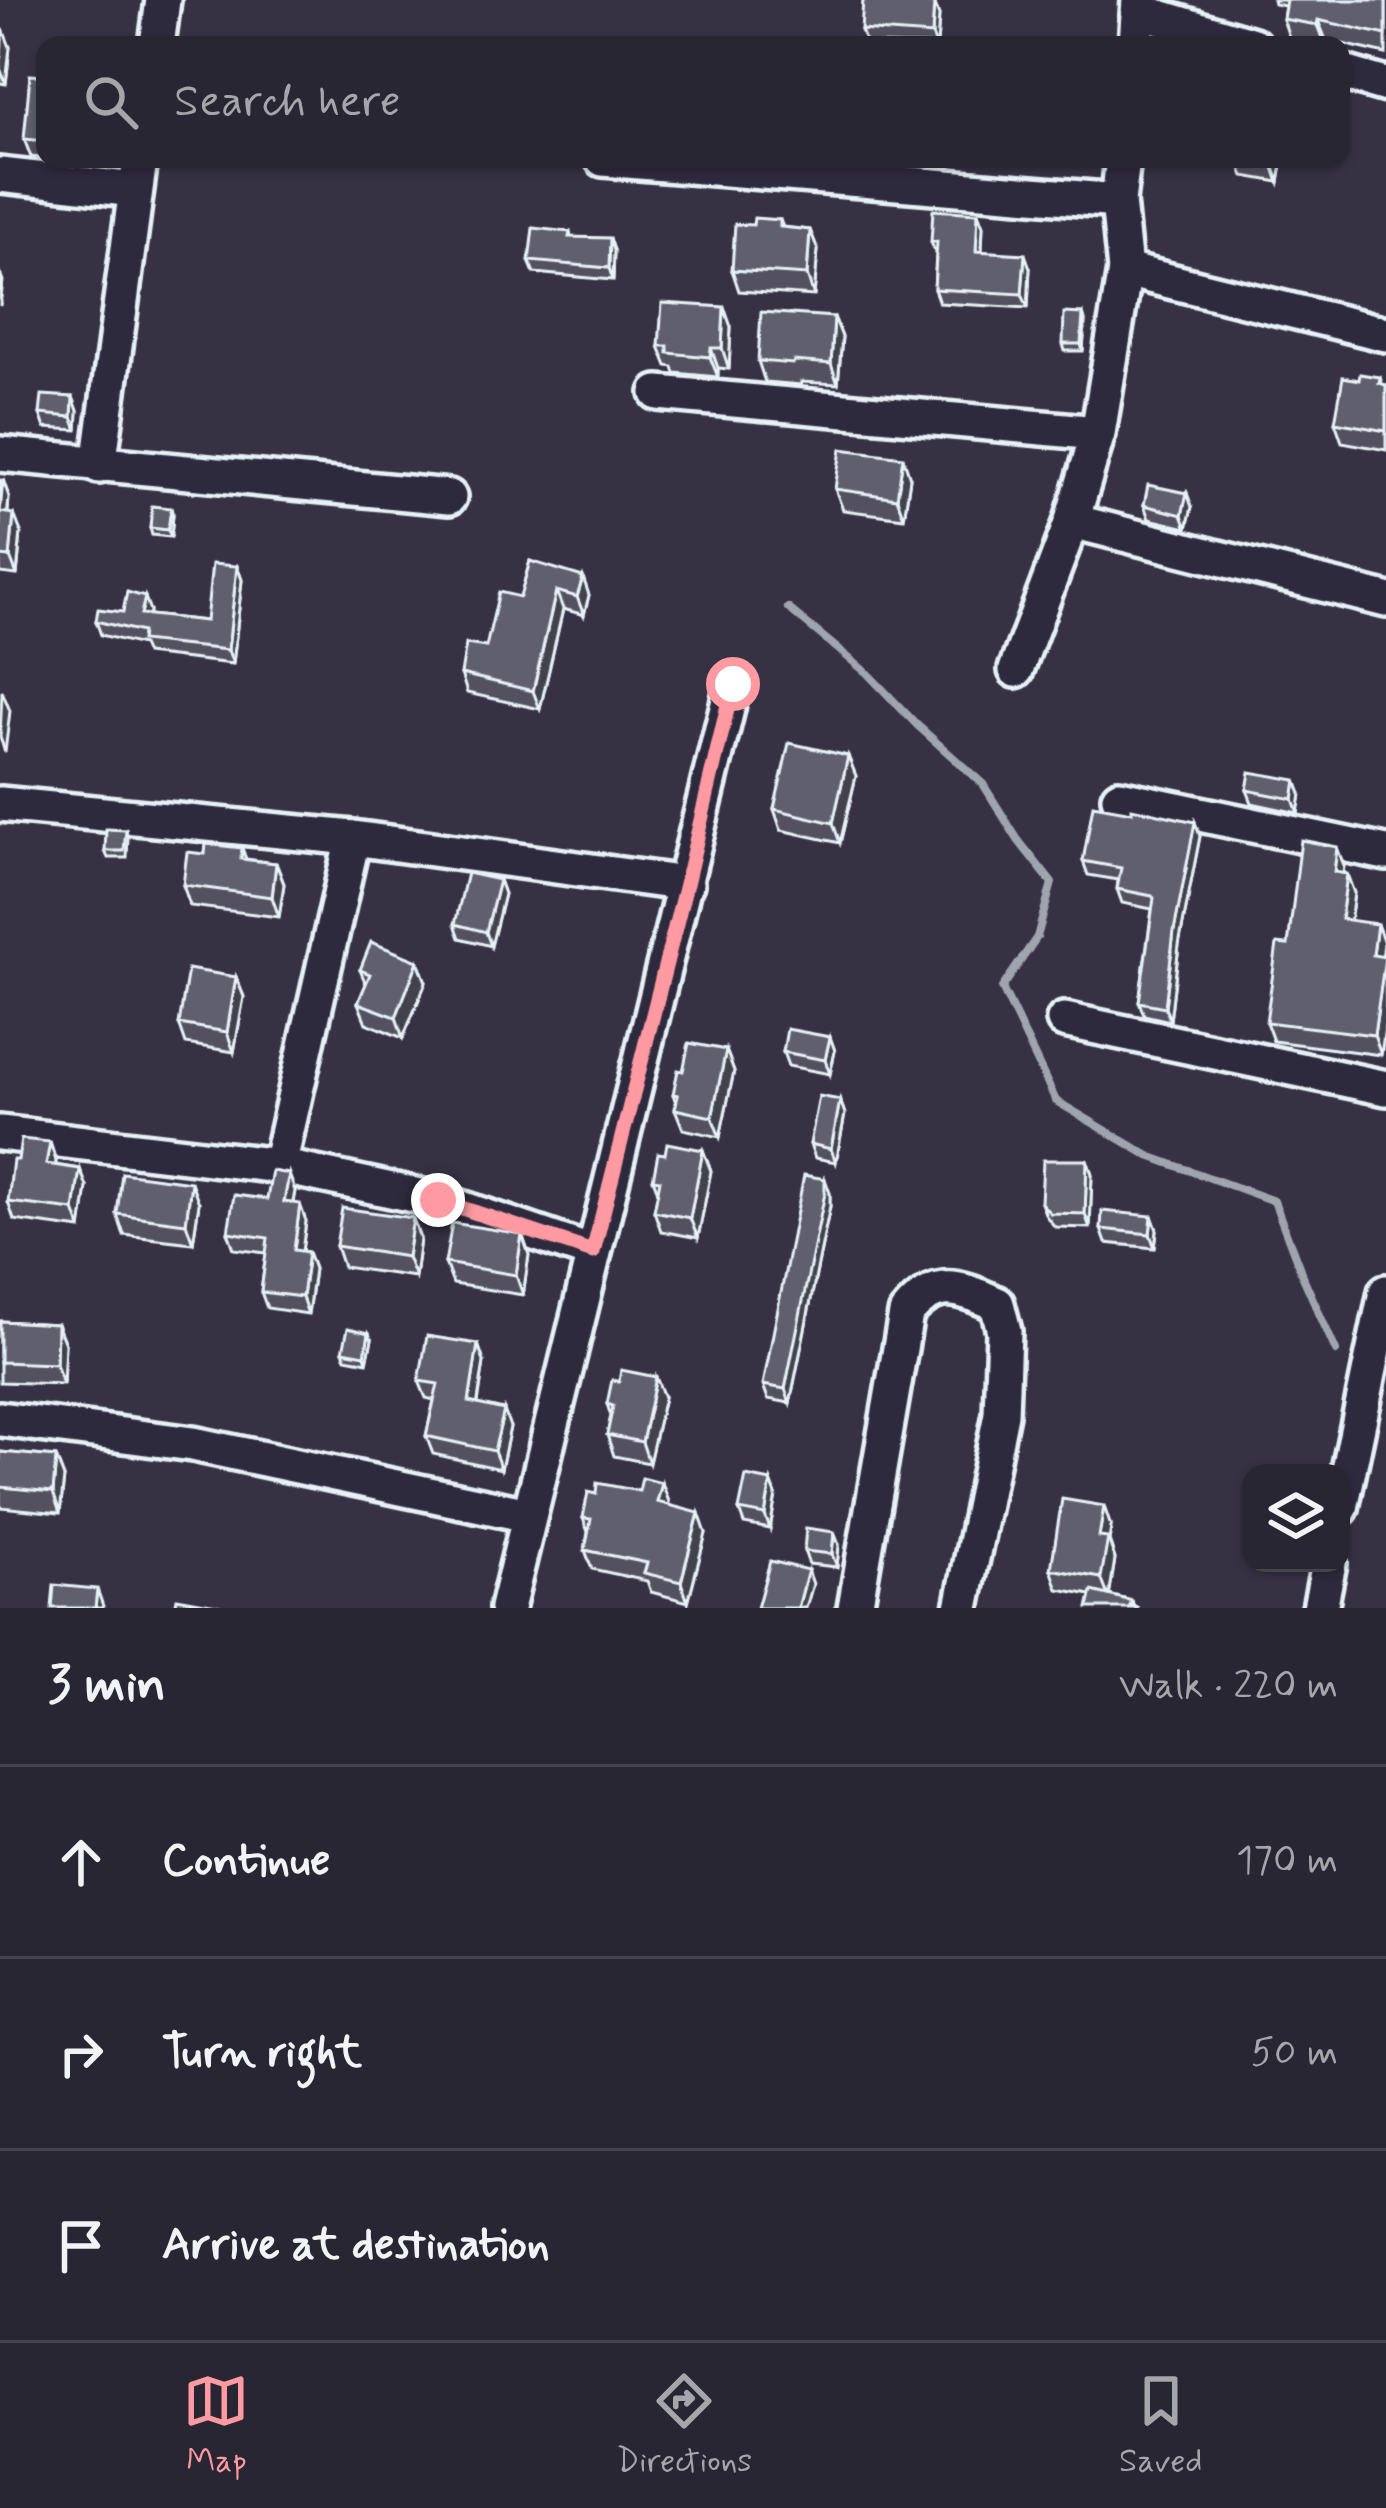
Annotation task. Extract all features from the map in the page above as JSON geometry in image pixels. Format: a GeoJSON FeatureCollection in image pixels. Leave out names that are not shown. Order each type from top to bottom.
{"type":"FeatureCollection","features":[{"type":"Feature","properties":{"kind":"street"},"geometry":{"type":"LineString","coordinates":[[158,36],[164,0]]}},
{"type":"Feature","properties":{"kind":"street"},"geometry":{"type":"LineString","coordinates":[[1137,36],[1139,5],[1227,36]]}},
{"type":"Feature","properties":{"kind":"street"},"geometry":{"type":"LineString","coordinates":[[1350,74],[1386,85]]}},
{"type":"Feature","properties":{"kind":"street"},"geometry":{"type":"LineString","coordinates":[[713,168],[1118,201]]}},
{"type":"Feature","properties":{"kind":"street"},"geometry":{"type":"LineString","coordinates":[[1016,670],[1072,521],[1098,433],[1125,270],[1118,201],[1122,168]]}},
{"type":"Feature","properties":{"kind":"street"},"geometry":{"type":"LineString","coordinates":[[0,175],[138,175],[99,466]]}},
{"type":"Feature","properties":{"kind":"street"},"geometry":{"type":"LineString","coordinates":[[1125,270],[1386,334]]}},
{"type":"Feature","properties":{"kind":"street"},"geometry":{"type":"LineString","coordinates":[[658,393],[1098,433]]}},
{"type":"Feature","properties":{"kind":"street"},"geometry":{"type":"LineString","coordinates":[[0,454],[448,497]]}},
{"type":"Feature","properties":{"kind":"street"},"geometry":{"type":"LineString","coordinates":[[1072,521],[1386,600]]}},
{"type":"Feature","properties":{"kind":"street"},"geometry":{"type":"LineString","coordinates":[[507,1608],[733,684]]}},
{"type":"Feature","properties":{"kind":"street"},"geometry":{"type":"LineString","coordinates":[[1119,796],[1386,853]]}},
{"type":"Feature","properties":{"kind":"street"},"geometry":{"type":"LineString","coordinates":[[0,804],[352,838],[686,884]]}},
{"type":"Feature","properties":{"kind":"street"},"geometry":{"type":"LineString","coordinates":[[279,1166],[352,838]]}},
{"type":"Feature","properties":{"kind":"street"},"geometry":{"type":"LineString","coordinates":[[1064,1020],[1386,1088]]}},
{"type":"Feature","properties":{"kind":"street"},"geometry":{"type":"LineString","coordinates":[[0,1133],[279,1166],[438,1200],[593,1252]]}},
{"type":"Feature","properties":{"kind":"street"},"geometry":{"type":"LineString","coordinates":[[855,1608],[906,1313],[922,1294],[944,1288],[997,1304],[1004,1331],[1001,1414],[962,1608]]}},
{"type":"Feature","properties":{"kind":"street"},"geometry":{"type":"LineString","coordinates":[[1350,1470],[1383,1329],[1386,1292]]}},
{"type":"Feature","properties":{"kind":"street"},"geometry":{"type":"LineString","coordinates":[[0,1419],[193,1444],[527,1515]]}},
{"type":"Feature","properties":{"kind":"street"},"geometry":{"type":"LineString","coordinates":[[1320,1608],[1327,1572]]}},
{"type":"Feature","properties":{"kind":"building"},"geometry":{"type":"Polygon","coordinates":[[[863,0],[934,3],[932,35],[861,30],[863,0]]]}},
{"type":"Feature","properties":{"kind":"building"},"geometry":{"type":"Polygon","coordinates":[[[1286,0],[1386,0],[1386,35],[1318,20],[1317,25],[1283,19],[1286,0]]]}},
{"type":"Feature","properties":{"kind":"building"},"geometry":{"type":"Polygon","coordinates":[[[30,75],[36,75],[36,140],[24,139],[30,75]]]}},
{"type":"Feature","properties":{"kind":"building"},"geometry":{"type":"Polygon","coordinates":[[[933,210],[978,213],[976,251],[1025,254],[1022,294],[934,289],[933,210]]]}},
{"type":"Feature","properties":{"kind":"building"},"geometry":{"type":"Polygon","coordinates":[[[754,218],[810,230],[807,275],[732,270],[735,224],[753,225],[754,218]]]}},
{"type":"Feature","properties":{"kind":"building"},"geometry":{"type":"Polygon","coordinates":[[[533,228],[570,232],[569,237],[610,238],[609,268],[529,261],[533,228]]]}},
{"type":"Feature","properties":{"kind":"building"},"geometry":{"type":"Polygon","coordinates":[[[662,303],[724,307],[722,348],[711,348],[710,357],[668,353],[668,346],[659,346],[662,303]]]}},
{"type":"Feature","properties":{"kind":"building"},"geometry":{"type":"Polygon","coordinates":[[[761,312],[834,317],[831,364],[758,361],[761,312]]]}},
{"type":"Feature","properties":{"kind":"building"},"geometry":{"type":"Polygon","coordinates":[[[1064,313],[1083,314],[1081,344],[1063,344],[1064,313]]]}},
{"type":"Feature","properties":{"kind":"building"},"geometry":{"type":"Polygon","coordinates":[[[1360,374],[1380,377],[1379,383],[1386,385],[1386,431],[1335,422],[1343,377],[1359,380],[1360,374]]]}},
{"type":"Feature","properties":{"kind":"building"},"geometry":{"type":"Polygon","coordinates":[[[42,395],[73,397],[72,417],[40,414],[42,395]]]}},
{"type":"Feature","properties":{"kind":"building"},"geometry":{"type":"Polygon","coordinates":[[[841,449],[903,457],[897,498],[835,489],[841,449]]]}},
{"type":"Feature","properties":{"kind":"building"},"geometry":{"type":"Polygon","coordinates":[[[1148,485],[1187,493],[1182,515],[1144,505],[1148,485]]]}},
{"type":"Feature","properties":{"kind":"building"},"geometry":{"type":"Polygon","coordinates":[[[152,506],[171,508],[168,530],[150,528],[152,506]]]}},
{"type":"Feature","properties":{"kind":"building"},"geometry":{"type":"Polygon","coordinates":[[[0,512],[14,514],[10,557],[0,556],[0,512]]]}},
{"type":"Feature","properties":{"kind":"building"},"geometry":{"type":"Polygon","coordinates":[[[530,561],[583,577],[577,597],[556,591],[533,691],[461,674],[466,644],[486,647],[499,592],[520,597],[530,561]]]}},
{"type":"Feature","properties":{"kind":"building"},"geometry":{"type":"Polygon","coordinates":[[[212,564],[237,566],[228,650],[141,641],[142,632],[96,621],[98,609],[123,612],[127,592],[145,597],[141,614],[206,621],[212,564]]]}},
{"type":"Feature","properties":{"kind":"building"},"geometry":{"type":"Polygon","coordinates":[[[789,743],[848,756],[833,823],[774,809],[789,743]]]}},
{"type":"Feature","properties":{"kind":"building"},"geometry":{"type":"Polygon","coordinates":[[[1250,772],[1296,780],[1293,799],[1247,790],[1250,772]]]}},
{"type":"Feature","properties":{"kind":"building"},"geometry":{"type":"Polygon","coordinates":[[[1093,805],[1195,822],[1165,1007],[1139,1002],[1154,898],[1117,889],[1121,868],[1083,861],[1093,805]]]}},
{"type":"Feature","properties":{"kind":"building"},"geometry":{"type":"Polygon","coordinates":[[[106,829],[126,830],[124,851],[105,851],[106,829]]]}},
{"type":"Feature","properties":{"kind":"building"},"geometry":{"type":"Polygon","coordinates":[[[1301,840],[1337,847],[1334,872],[1347,874],[1341,919],[1377,924],[1373,955],[1385,957],[1374,1035],[1266,1022],[1277,944],[1288,945],[1301,840]]]}},
{"type":"Feature","properties":{"kind":"building"},"geometry":{"type":"Polygon","coordinates":[[[206,844],[242,848],[241,859],[276,863],[272,897],[183,885],[187,852],[205,854],[206,844]]]}},
{"type":"Feature","properties":{"kind":"building"},"geometry":{"type":"Polygon","coordinates":[[[467,873],[499,880],[486,932],[455,924],[467,873]]]}},
{"type":"Feature","properties":{"kind":"building"},"geometry":{"type":"Polygon","coordinates":[[[371,942],[418,961],[396,1017],[358,1003],[370,974],[360,970],[371,942]]]}},
{"type":"Feature","properties":{"kind":"building"},"geometry":{"type":"Polygon","coordinates":[[[188,969],[236,977],[227,1032],[179,1024],[188,969]]]}},
{"type":"Feature","properties":{"kind":"building"},"geometry":{"type":"Polygon","coordinates":[[[787,1029],[830,1037],[825,1060],[783,1052],[787,1029]]]}},
{"type":"Feature","properties":{"kind":"building"},"geometry":{"type":"Polygon","coordinates":[[[689,1043],[726,1050],[712,1117],[675,1109],[678,1070],[683,1071],[689,1043]]]}},
{"type":"Feature","properties":{"kind":"building"},"geometry":{"type":"Polygon","coordinates":[[[819,1096],[840,1100],[831,1149],[810,1144],[819,1096]]]}},
{"type":"Feature","properties":{"kind":"building"},"geometry":{"type":"Polygon","coordinates":[[[21,1139],[50,1142],[46,1164],[80,1169],[74,1210],[8,1202],[21,1139]]]}},
{"type":"Feature","properties":{"kind":"building"},"geometry":{"type":"Polygon","coordinates":[[[667,1143],[703,1150],[690,1218],[654,1211],[660,1180],[653,1179],[658,1153],[665,1154],[667,1143]]]}},
{"type":"Feature","properties":{"kind":"building"},"geometry":{"type":"Polygon","coordinates":[[[1043,1160],[1087,1160],[1085,1214],[1050,1213],[1041,1203],[1043,1160]]]}},
{"type":"Feature","properties":{"kind":"building"},"geometry":{"type":"Polygon","coordinates":[[[272,1171],[289,1174],[284,1202],[300,1204],[294,1250],[308,1252],[302,1297],[261,1292],[268,1238],[228,1232],[234,1195],[267,1199],[272,1171]]]}},
{"type":"Feature","properties":{"kind":"building"},"geometry":{"type":"Polygon","coordinates":[[[122,1173],[191,1182],[186,1223],[117,1214],[122,1173]]]}},
{"type":"Feature","properties":{"kind":"building"},"geometry":{"type":"Polygon","coordinates":[[[804,1175],[825,1179],[825,1193],[785,1389],[763,1385],[804,1175]]]}},
{"type":"Feature","properties":{"kind":"building"},"geometry":{"type":"Polygon","coordinates":[[[342,1208],[413,1218],[407,1257],[336,1246],[342,1208]]]}},
{"type":"Feature","properties":{"kind":"building"},"geometry":{"type":"Polygon","coordinates":[[[1102,1211],[1152,1216],[1150,1234],[1101,1229],[1102,1211]]]}},
{"type":"Feature","properties":{"kind":"building"},"geometry":{"type":"Polygon","coordinates":[[[452,1223],[522,1234],[516,1275],[445,1263],[452,1223]]]}},
{"type":"Feature","properties":{"kind":"building"},"geometry":{"type":"Polygon","coordinates":[[[0,1321],[57,1324],[56,1364],[0,1362],[0,1321]]]}},
{"type":"Feature","properties":{"kind":"building"},"geometry":{"type":"Polygon","coordinates":[[[348,1328],[369,1333],[365,1355],[343,1351],[348,1328]]]}},
{"type":"Feature","properties":{"kind":"building"},"geometry":{"type":"Polygon","coordinates":[[[427,1336],[478,1344],[469,1402],[504,1410],[494,1451],[426,1436],[438,1384],[419,1381],[427,1336]]]}},
{"type":"Feature","properties":{"kind":"building"},"geometry":{"type":"Polygon","coordinates":[[[621,1370],[656,1377],[642,1442],[607,1435],[612,1380],[619,1381],[621,1370]]]}},
{"type":"Feature","properties":{"kind":"building"},"geometry":{"type":"Polygon","coordinates":[[[0,1452],[56,1457],[53,1492],[0,1487],[0,1452]]]}},
{"type":"Feature","properties":{"kind":"building"},"geometry":{"type":"Polygon","coordinates":[[[746,1476],[771,1481],[765,1515],[739,1510],[746,1476]]]}},
{"type":"Feature","properties":{"kind":"building"},"geometry":{"type":"Polygon","coordinates":[[[642,1478],[662,1483],[657,1502],[699,1513],[681,1582],[644,1573],[647,1563],[585,1550],[591,1519],[583,1518],[588,1492],[596,1494],[597,1483],[639,1491],[642,1478]]]}},
{"type":"Feature","properties":{"kind":"building"},"geometry":{"type":"Polygon","coordinates":[[[1062,1499],[1104,1506],[1099,1537],[1108,1538],[1101,1578],[1051,1569],[1062,1499]]]}},
{"type":"Feature","properties":{"kind":"building"},"geometry":{"type":"Polygon","coordinates":[[[806,1528],[834,1532],[832,1554],[804,1551],[806,1528]]]}},
{"type":"Feature","properties":{"kind":"building"},"geometry":{"type":"Polygon","coordinates":[[[770,1561],[808,1570],[798,1608],[757,1608],[770,1561]]]}},
{"type":"Feature","properties":{"kind":"building"},"geometry":{"type":"Polygon","coordinates":[[[54,1585],[97,1589],[95,1608],[52,1608],[54,1585]]]}},
{"type":"Feature","properties":{"kind":"building"},"geometry":{"type":"Polygon","coordinates":[[[1092,1591],[1132,1601],[1130,1606],[1139,1608],[1088,1608],[1092,1591]]]}},
{"type":"Feature","properties":{"kind":"building"},"geometry":{"type":"Polygon","coordinates":[[[177,1598],[233,1608],[175,1608],[177,1598]]]}},
{"type":"Feature","properties":{"kind":"waterway"},"geometry":{"type":"LineString","coordinates":[[788,608],[867,673],[983,784],[1052,883],[1037,937],[1002,988],[1056,1101],[1149,1156],[1274,1201],[1336,1351]]}},
{"type":"Feature","properties":{"kind":"route"},"geometry":{"type":"LineString","coordinates":[[438,1200],[593,1252],[733,684]]}}]}
